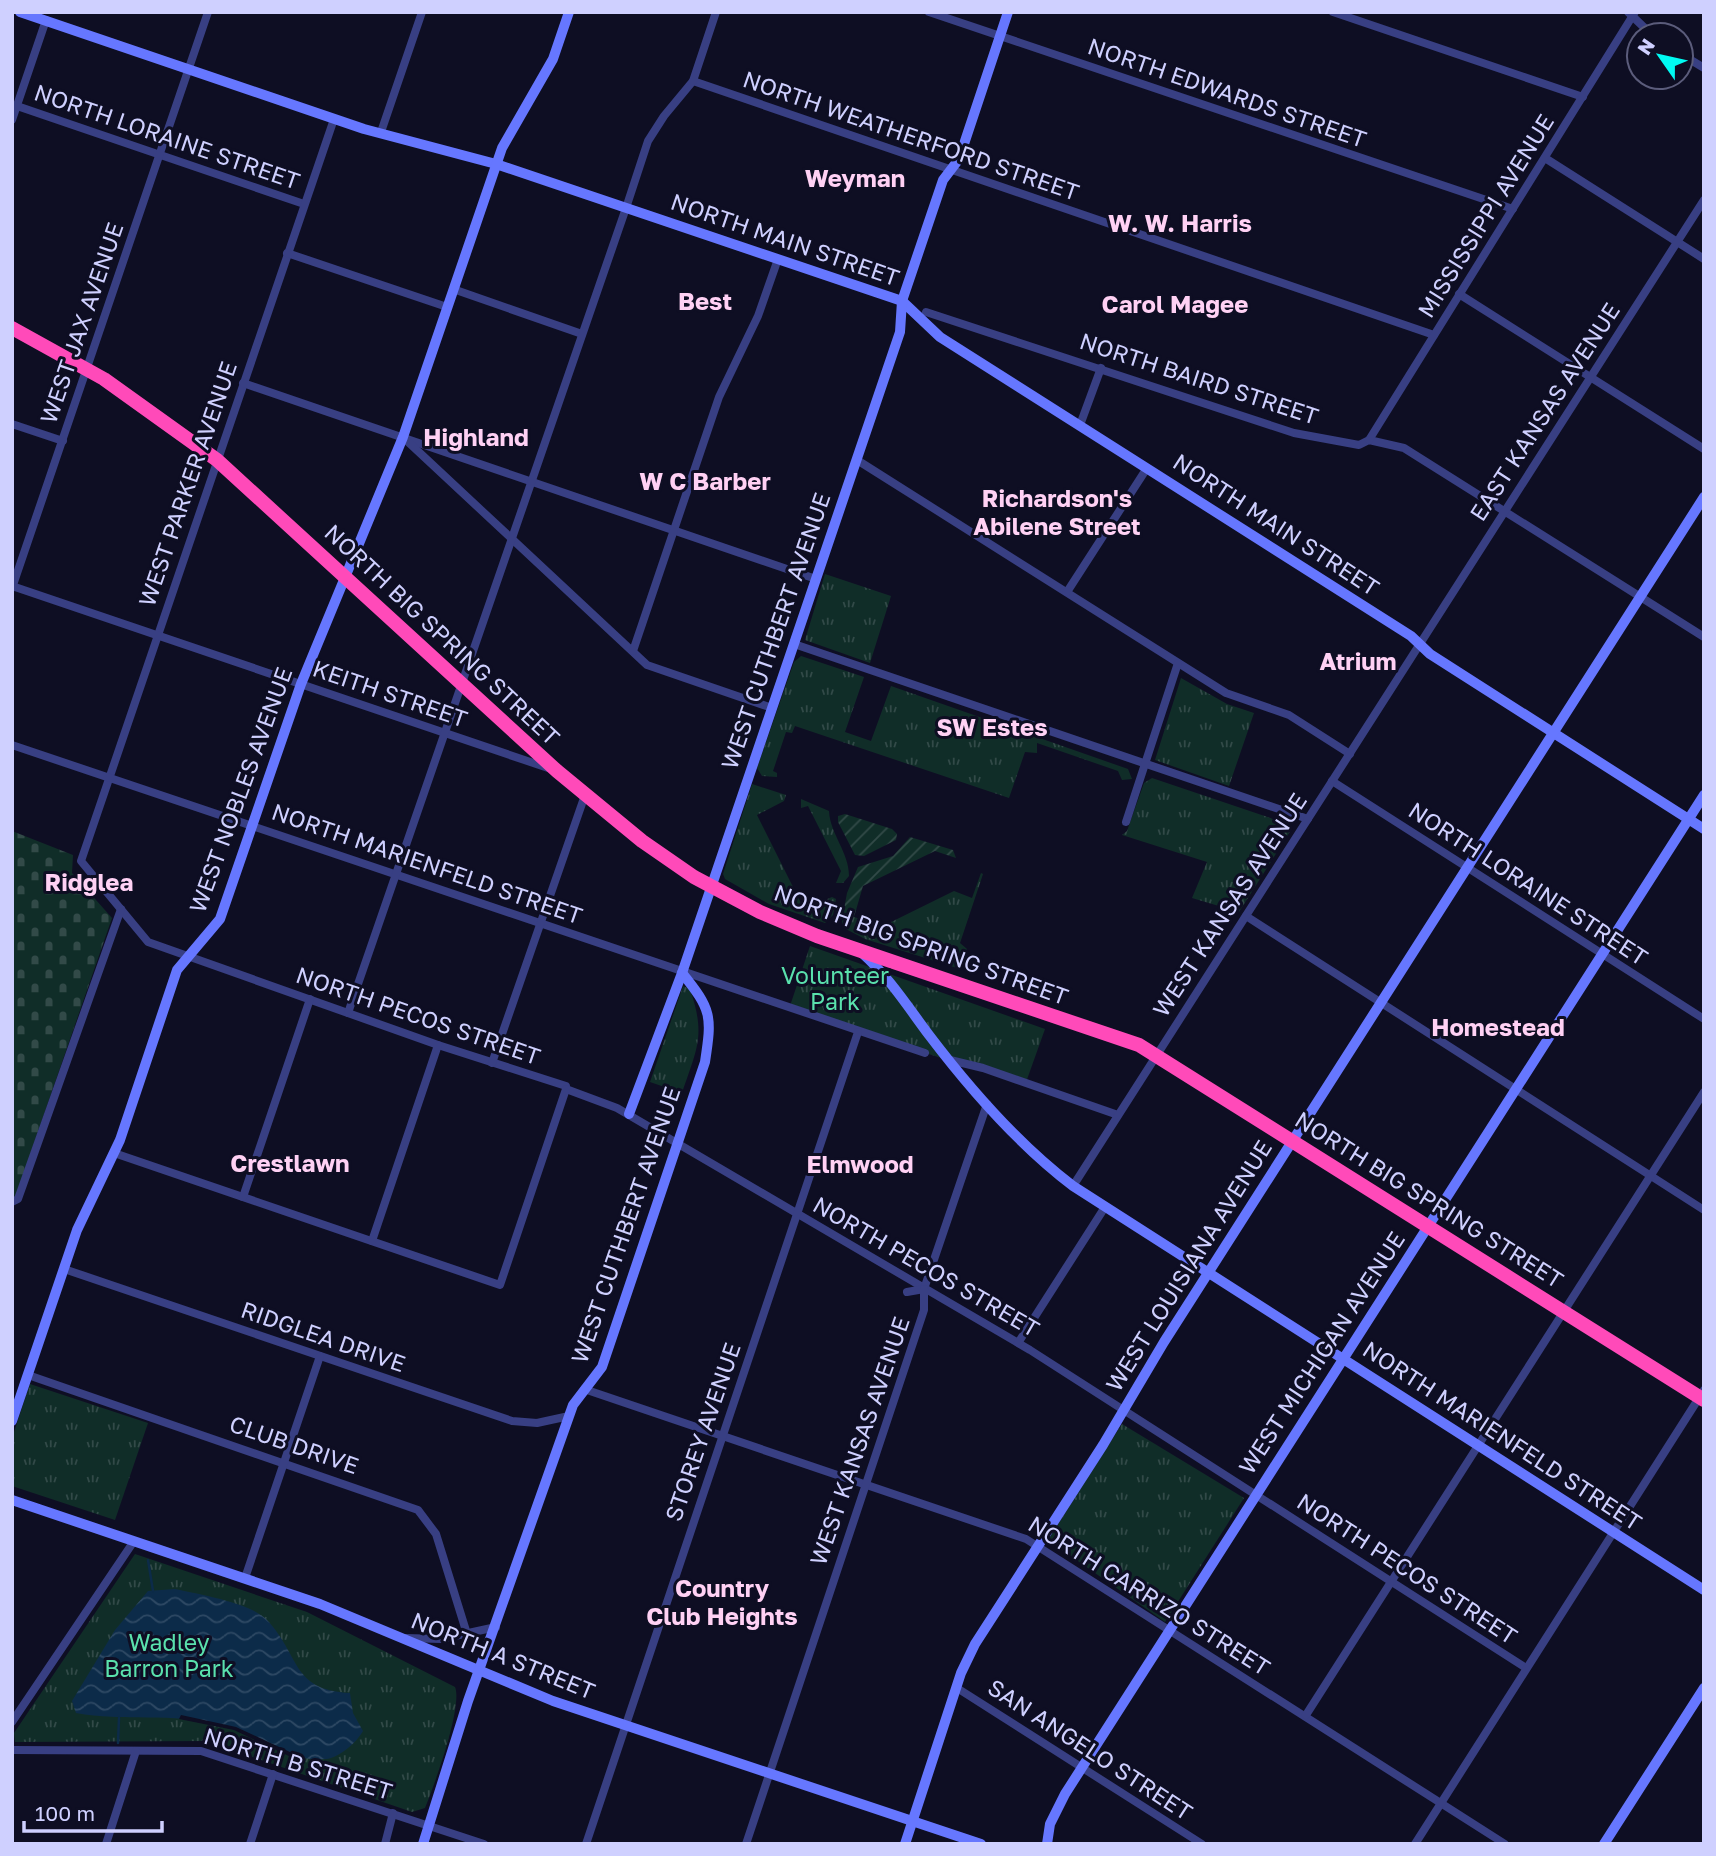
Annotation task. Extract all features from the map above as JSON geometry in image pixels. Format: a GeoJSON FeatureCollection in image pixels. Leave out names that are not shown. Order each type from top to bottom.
{"type":"FeatureCollection","features":[{"type":"Feature","properties":{"kind":"highway","name":"NORTH BIG SPRING STREET"},"geometry":{"type":"LineString","coordinates":[[12,328],[87,370],[152,412],[217,460],[584,795],[642,841],[711,887],[771,916],[859,951],[1139,1045],[1702,1396]]}},
{"type":"Feature","properties":{"kind":"street","name":"NORTH MAIN STREET"},"geometry":{"type":"LineString","coordinates":[[20,12],[334,119],[496,164],[902,301],[940,337],[1704,829]]}},
{"type":"Feature","properties":{"kind":"street","name":"WEST JAX AVENUE"},"geometry":{"type":"LineString","coordinates":[[13,587],[208,12]]}},
{"type":"Feature","properties":{"kind":"street"},"geometry":{"type":"LineString","coordinates":[[381,132],[422,12]]}},
{"type":"Feature","properties":{"kind":"street","name":"WEST NOBLES AVENUE"},"geometry":{"type":"LineString","coordinates":[[12,1421],[77,1230],[114,1153],[177,970],[220,919],[300,684],[403,437],[496,164],[553,59],[569,12]]}},
{"type":"Feature","properties":{"kind":"street"},"geometry":{"type":"LineString","coordinates":[[348,1013],[648,141],[664,116],[693,81],[716,12]]}},
{"type":"Feature","properties":{"kind":"street","name":"NORTH EDWARDS STREET"},"geometry":{"type":"LineString","coordinates":[[929,12],[1513,209]]}},
{"type":"Feature","properties":{"kind":"street","name":"WEST CUTHBERT AVENUE"},"geometry":{"type":"LineString","coordinates":[[629,1114],[682,973],[857,460],[900,332],[902,301],[943,180],[959,159],[1008,12]]}},
{"type":"Feature","properties":{"kind":"street"},"geometry":{"type":"LineString","coordinates":[[1333,12],[1583,97]]}},
{"type":"Feature","properties":{"kind":"street","name":"MISSISSIPPI AVENUE"},"geometry":{"type":"LineString","coordinates":[[1369,440],[1583,97],[1632,13]]}},
{"type":"Feature","properties":{"kind":"street"},"geometry":{"type":"LineString","coordinates":[[12,120],[46,20]]}},
{"type":"Feature","properties":{"kind":"street","name":"NORTH WEATHERFORD STREET"},"geometry":{"type":"LineString","coordinates":[[693,81],[1434,335]]}},
{"type":"Feature","properties":{"kind":"street","name":"NORTH LORAINE STREET"},"geometry":{"type":"LineString","coordinates":[[17,106],[304,204]]}},
{"type":"Feature","properties":{"kind":"street","name":"WEST PARKER AVENUE"},"geometry":{"type":"LineString","coordinates":[[81,861],[334,119]]}},
{"type":"Feature","properties":{"kind":"street"},"geometry":{"type":"LineString","coordinates":[[1545,158],[1704,259]]}},
{"type":"Feature","properties":{"kind":"street","name":"EAST KANSAS AVENUE"},"geometry":{"type":"LineString","coordinates":[[1420,645],[1704,200]]}},
{"type":"Feature","properties":{"kind":"street"},"geometry":{"type":"LineString","coordinates":[[287,253],[447,307]]}},
{"type":"Feature","properties":{"kind":"street"},"geometry":{"type":"LineString","coordinates":[[633,652],[719,397],[758,316],[778,259]]}},
{"type":"Feature","properties":{"kind":"street"},"geometry":{"type":"LineString","coordinates":[[453,289],[583,334]]}},
{"type":"Feature","properties":{"kind":"street"},"geometry":{"type":"LineString","coordinates":[[1460,294],[1704,449]]}},
{"type":"Feature","properties":{"kind":"street","name":"NORTH BAIRD STREET"},"geometry":{"type":"LineString","coordinates":[[926,312],[1294,433],[1359,445],[1369,440],[1404,448],[1704,637]]}},
{"type":"Feature","properties":{"kind":"street"},"geometry":{"type":"LineString","coordinates":[[1080,425],[1101,368]]}},
{"type":"Feature","properties":{"kind":"street"},"geometry":{"type":"LineString","coordinates":[[243,383],[816,579]]}},
{"type":"Feature","properties":{"kind":"street"},"geometry":{"type":"LineString","coordinates":[[12,424],[62,441]]}},
{"type":"Feature","properties":{"kind":"street"},"geometry":{"type":"LineString","coordinates":[[403,437],[647,665],[772,708]]}},
{"type":"Feature","properties":{"kind":"street"},"geometry":{"type":"LineString","coordinates":[[857,460],[1226,693],[1289,715],[1350,754]]}},
{"type":"Feature","properties":{"kind":"street"},"geometry":{"type":"LineString","coordinates":[[1067,592],[1147,468]]}},
{"type":"Feature","properties":{"kind":"street","name":"WEST LOUISIANA AVENUE"},"geometry":{"type":"LineString","coordinates":[[905,1844],[969,1655],[1208,1273],[1704,497]]}},
{"type":"Feature","properties":{"kind":"street","name":"KEITH STREET"},"geometry":{"type":"LineString","coordinates":[[13,587],[557,771]]}},
{"type":"Feature","properties":{"kind":"street"},"geometry":{"type":"LineString","coordinates":[[794,644],[1308,819]]}},
{"type":"Feature","properties":{"kind":"street","name":"WEST KANSAS AVENUE"},"geometry":{"type":"LineString","coordinates":[[1073,1186],[1420,645]]}},
{"type":"Feature","properties":{"kind":"street"},"geometry":{"type":"LineString","coordinates":[[1126,822],[1178,663]]}},
{"type":"Feature","properties":{"kind":"street","name":"NORTH MARIENFELD STREET"},"geometry":{"type":"LineString","coordinates":[[12,745],[925,1053]]}},
{"type":"Feature","properties":{"kind":"street","name":"NORTH LORAINE STREET"},"geometry":{"type":"LineString","coordinates":[[1332,781],[1704,1019]]}},
{"type":"Feature","properties":{"kind":"street"},"geometry":{"type":"LineString","coordinates":[[492,1063],[584,795]]}},
{"type":"Feature","properties":{"kind":"street","name":"WEST MICHIGAN AVENUE"},"geometry":{"type":"LineString","coordinates":[[1047,1844],[1050,1824],[1058,1805],[1704,795]]}},
{"type":"Feature","properties":{"kind":"street","name":"NORTH PECOS STREET"},"geometry":{"type":"LineString","coordinates":[[81,861],[148,942],[438,1045],[566,1086],[566,1089],[629,1114],[1018,1343],[1526,1668]]}},
{"type":"Feature","properties":{"kind":"street"},"geometry":{"type":"LineString","coordinates":[[12,1202],[18,1199],[121,909]]}},
{"type":"Feature","properties":{"kind":"street"},"geometry":{"type":"LineString","coordinates":[[1246,916],[1704,1210]]}},
{"type":"Feature","properties":{"kind":"street","name":"NORTH MARIENFELD STREET"},"geometry":{"type":"LineString","coordinates":[[859,951],[881,971],[987,1104],[1028,1147],[1073,1186],[1704,1590]]}},
{"type":"Feature","properties":{"kind":"street","name":"WEST CUTHBERT AVENUE"},"geometry":{"type":"LineString","coordinates":[[423,1844],[569,1416],[576,1398],[593,1382],[602,1367],[705,1062],[711,1021],[702,998],[682,973]]}},
{"type":"Feature","properties":{"kind":"street"},"geometry":{"type":"LineString","coordinates":[[243,1197],[310,999]]}},
{"type":"Feature","properties":{"kind":"street","name":"STOREY AVENUE"},"geometry":{"type":"LineString","coordinates":[[586,1844],[858,1032]]}},
{"type":"Feature","properties":{"kind":"street"},"geometry":{"type":"LineString","coordinates":[[372,1241],[438,1045]]}},
{"type":"Feature","properties":{"kind":"street"},"geometry":{"type":"LineString","coordinates":[[950,1060],[983,1068],[1118,1115]]}},
{"type":"Feature","properties":{"kind":"street"},"geometry":{"type":"LineString","coordinates":[[114,1153],[500,1285],[566,1089]]}},
{"type":"Feature","properties":{"kind":"street"},"geometry":{"type":"LineString","coordinates":[[1306,1716],[1704,1093]]}},
{"type":"Feature","properties":{"kind":"street","name":"WEST KANSAS AVENUE"},"geometry":{"type":"LineString","coordinates":[[746,1844],[924,1310],[925,1289],[987,1104]]}},
{"type":"Feature","properties":{"kind":"street"},"geometry":{"type":"LineString","coordinates":[[1018,1343],[1105,1207]]}},
{"type":"Feature","properties":{"kind":"street","name":"RIDGLEA DRIVE"},"geometry":{"type":"LineString","coordinates":[[64,1269],[512,1421],[537,1423],[569,1416]]}},
{"type":"Feature","properties":{"kind":"street"},"geometry":{"type":"LineString","coordinates":[[907,1292],[925,1289]]}},
{"type":"Feature","properties":{"kind":"street"},"geometry":{"type":"LineString","coordinates":[[245,1578],[320,1356]]}},
{"type":"Feature","properties":{"kind":"street","name":"CLUB DRIVE"},"geometry":{"type":"LineString","coordinates":[[28,1374],[418,1510],[436,1534],[467,1634]]}},
{"type":"Feature","properties":{"kind":"street","name":"NORTH CARRIZO STREET"},"geometry":{"type":"LineString","coordinates":[[584,1389],[1026,1539],[1505,1844]]}},
{"type":"Feature","properties":{"kind":"street"},"geometry":{"type":"LineString","coordinates":[[1415,1844],[1702,1396]]}},
{"type":"Feature","properties":{"kind":"street","name":"NORTH A STREET"},"geometry":{"type":"LineString","coordinates":[[12,1500],[320,1604],[480,1673],[625,1725],[981,1844]]}},
{"type":"Feature","properties":{"kind":"street"},"geometry":{"type":"LineString","coordinates":[[12,1722],[134,1541]]}},
{"type":"Feature","properties":{"kind":"street"},"geometry":{"type":"LineString","coordinates":[[403,1638],[467,1634],[496,1627]]}},
{"type":"Feature","properties":{"kind":"street","name":"SAN ANGELO STREET"},"geometry":{"type":"LineString","coordinates":[[957,1688],[1202,1844]]}},
{"type":"Feature","properties":{"kind":"street"},"geometry":{"type":"LineString","coordinates":[[1604,1844],[1704,1688]]}},
{"type":"Feature","properties":{"kind":"street","name":"NORTH B STREET"},"geometry":{"type":"LineString","coordinates":[[12,1750],[201,1751],[484,1844]]}},
{"type":"Feature","properties":{"kind":"street"},"geometry":{"type":"LineString","coordinates":[[106,1844],[136,1752]]}},
{"type":"Feature","properties":{"kind":"street"},"geometry":{"type":"LineString","coordinates":[[250,1844],[273,1774]]}},
{"type":"Feature","properties":{"kind":"street"},"geometry":{"type":"LineString","coordinates":[[385,1844],[393,1814]]}},
{"type":"Feature","properties":{"kind":"green space"},"geometry":{"type":"Polygon","coordinates":[[[825,574],[891,596],[870,663],[805,640],[825,574]]]}},
{"type":"Feature","properties":{"kind":"green space"},"geometry":{"type":"Polygon","coordinates":[[[801,656],[864,677],[845,732],[871,741],[891,686],[1128,769],[1132,779],[1122,780],[1118,771],[1037,743],[1037,753],[1025,752],[1009,798],[795,726],[792,733],[786,732],[773,771],[777,773],[777,777],[762,776],[757,768],[794,662],[801,656]]]}},
{"type":"Feature","properties":{"kind":"green space"},"geometry":{"type":"Polygon","coordinates":[[[1181,678],[1227,704],[1254,713],[1229,786],[1155,760],[1181,678]]]}},
{"type":"Feature","properties":{"kind":"green space"},"geometry":{"type":"Polygon","coordinates":[[[1152,778],[1291,825],[1291,830],[1239,912],[1192,898],[1207,862],[1122,835],[1127,831],[1144,783],[1152,778]]]}},
{"type":"Feature","properties":{"kind":"green space"},"geometry":{"type":"Polygon","coordinates":[[[752,784],[786,795],[784,801],[757,815],[804,909],[832,897],[836,899],[833,915],[825,923],[769,904],[725,879],[723,874],[752,784]]]}},
{"type":"Feature","properties":{"kind":"green space"},"geometry":{"type":"Polygon","coordinates":[[[801,799],[829,811],[848,867],[849,876],[843,883],[836,883],[841,871],[808,806],[801,808],[801,799]]]}},
{"type":"Feature","properties":{"kind":"green space"},"geometry":{"type":"Polygon","coordinates":[[[845,814],[892,829],[897,834],[896,840],[864,856],[855,855],[838,822],[838,816],[845,814]]]}},
{"type":"Feature","properties":{"kind":"green space"},"geometry":{"type":"Polygon","coordinates":[[[12,831],[73,855],[72,873],[112,918],[15,1198],[12,1197],[12,831]]]}},
{"type":"Feature","properties":{"kind":"green space"},"geometry":{"type":"Polygon","coordinates":[[[910,837],[953,850],[956,858],[935,851],[863,886],[854,917],[842,920],[847,893],[858,867],[893,856],[910,837]]]}},
{"type":"Feature","properties":{"kind":"green space"},"geometry":{"type":"Polygon","coordinates":[[[981,873],[983,874],[960,943],[967,949],[957,968],[865,939],[842,927],[842,920],[854,917],[883,926],[954,891],[972,898],[981,873]]]}},
{"type":"Feature","properties":{"kind":"green space","name":"Volunteer Park"},"geometry":{"type":"Polygon","coordinates":[[[810,946],[1045,1029],[1025,1085],[789,1009],[810,946]]]}},
{"type":"Feature","properties":{"kind":"green space"},"geometry":{"type":"Polygon","coordinates":[[[683,986],[690,989],[695,1005],[698,1042],[682,1093],[650,1082],[683,986]]]}},
{"type":"Feature","properties":{"kind":"green space"},"geometry":{"type":"Polygon","coordinates":[[[30,1384],[148,1423],[115,1520],[12,1486],[12,1438],[30,1384]]]}},
{"type":"Feature","properties":{"kind":"green space"},"geometry":{"type":"Polygon","coordinates":[[[1122,1424],[1244,1498],[1165,1622],[1048,1540],[1122,1424]]]}},
{"type":"Feature","properties":{"kind":"green space","name":"Wadley Barron Park"},"geometry":{"type":"Polygon","coordinates":[[[135,1554],[307,1612],[455,1687],[455,1711],[451,1728],[425,1808],[412,1812],[206,1741],[15,1742],[14,1733],[135,1554]]]}},
{"type":"Feature","properties":{"kind":"water"},"geometry":{"type":"Polygon","coordinates":[[[175,1589],[236,1604],[266,1619],[306,1678],[316,1685],[350,1693],[353,1713],[363,1731],[360,1735],[336,1756],[312,1759],[285,1753],[233,1729],[202,1721],[76,1713],[72,1701],[115,1630],[148,1591],[175,1589]]]}},
{"type":"Feature","properties":{"kind":"pier"},"geometry":{"type":"Polygon","coordinates":[[[181,1715],[236,1727],[292,1753],[291,1757],[234,1730],[179,1719],[181,1715]]]}},
{"type":"Feature","properties":{"kind":"waterway"},"geometry":{"type":"LineString","coordinates":[[148,1560],[153,1591]]}},
{"type":"Feature","properties":{"kind":"waterway"},"geometry":{"type":"LineString","coordinates":[[118,1743],[119,1718]]}},
{"type":"Feature","properties":{"kind":"district","name":"Weyman"},"geometry":{"type":"Point","coordinates":[855,179]}},
{"type":"Feature","properties":{"kind":"district","name":"W. W. Harris"},"geometry":{"type":"Point","coordinates":[1180,224]}},
{"type":"Feature","properties":{"kind":"district","name":"Best"},"geometry":{"type":"Point","coordinates":[705,302]}},
{"type":"Feature","properties":{"kind":"district","name":"Carol Magee"},"geometry":{"type":"Point","coordinates":[1175,305]}},
{"type":"Feature","properties":{"kind":"district","name":"Highland"},"geometry":{"type":"Point","coordinates":[476,438]}},
{"type":"Feature","properties":{"kind":"district","name":"W C Barber"},"geometry":{"type":"Point","coordinates":[705,482]}},
{"type":"Feature","properties":{"kind":"district","name":"Richardson's Abilene Street"},"geometry":{"type":"Point","coordinates":[1057,513]}},
{"type":"Feature","properties":{"kind":"district","name":"Atrium"},"geometry":{"type":"Point","coordinates":[1358,662]}},
{"type":"Feature","properties":{"kind":"district","name":"SW Estes"},"geometry":{"type":"Point","coordinates":[992,728]}},
{"type":"Feature","properties":{"kind":"district","name":"Ridglea"},"geometry":{"type":"Point","coordinates":[89,883]}},
{"type":"Feature","properties":{"kind":"district","name":"Homestead"},"geometry":{"type":"Point","coordinates":[1498,1028]}},
{"type":"Feature","properties":{"kind":"district","name":"Crestlawn"},"geometry":{"type":"Point","coordinates":[290,1164]}},
{"type":"Feature","properties":{"kind":"district","name":"Elmwood"},"geometry":{"type":"Point","coordinates":[860,1165]}},
{"type":"Feature","properties":{"kind":"district","name":"Country Club Heights"},"geometry":{"type":"Point","coordinates":[722,1603]}}]}
